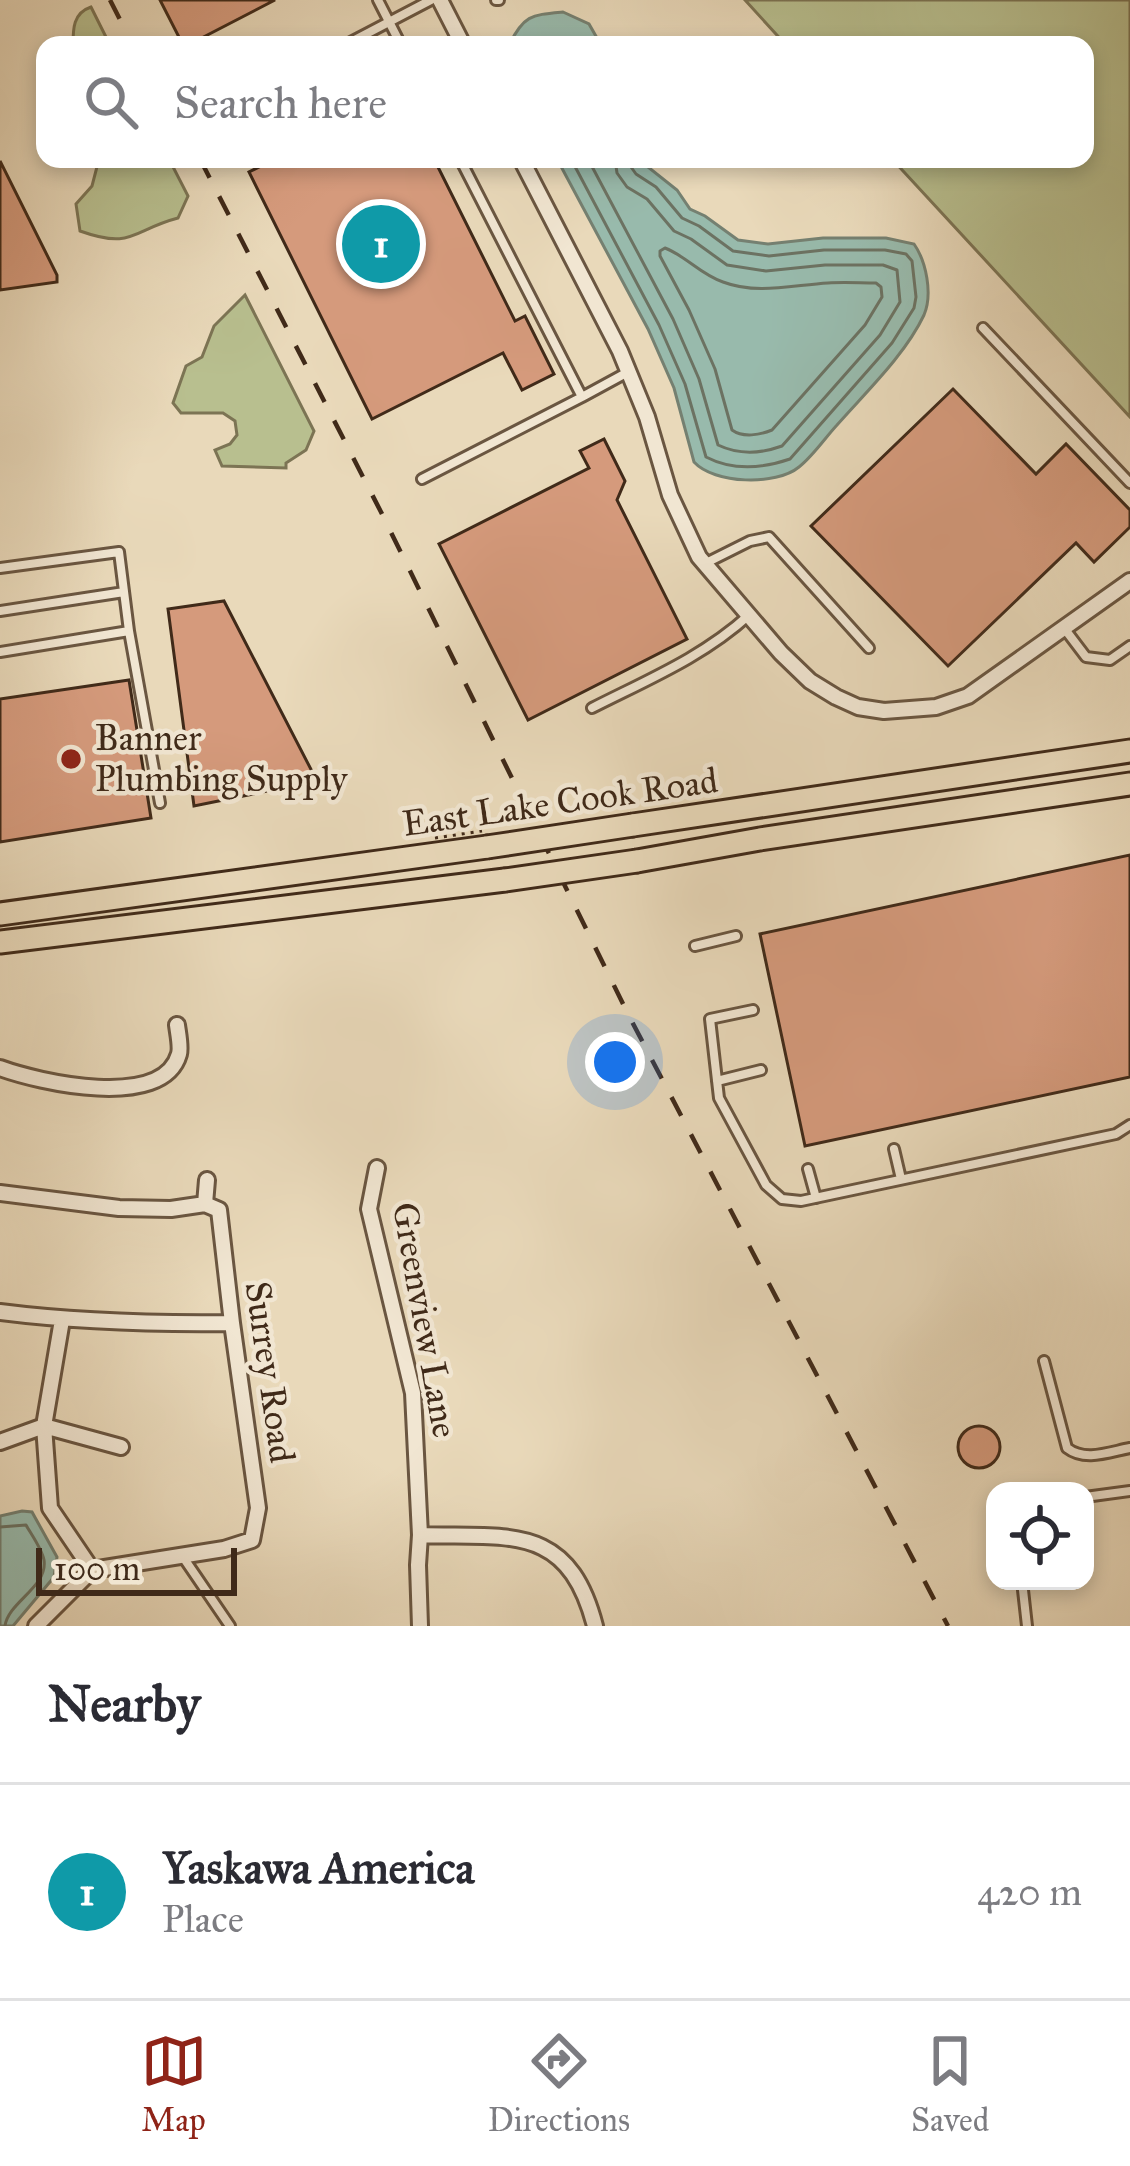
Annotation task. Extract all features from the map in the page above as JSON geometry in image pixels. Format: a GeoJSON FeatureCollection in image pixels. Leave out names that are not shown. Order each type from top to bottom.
{"type":"FeatureCollection","features":[{"type":"Feature","properties":{"kind":"main road","name":"East Lake Cook Road"},"geometry":{"type":"LineString","coordinates":[[0,914],[1130,751]]}},
{"type":"Feature","properties":{"kind":"main road","name":"East Lake Cook Road"},"geometry":{"type":"LineString","coordinates":[[0,943],[505,880],[1130,784]]}},
{"type":"Feature","properties":{"kind":"street"},"geometry":{"type":"LineString","coordinates":[[435,0],[457,36]]}},
{"type":"Feature","properties":{"kind":"street"},"geometry":{"type":"LineString","coordinates":[[526,168],[628,372],[684,529],[705,564],[810,681],[858,706],[884,711],[936,706],[968,697],[1130,581]]}},
{"type":"Feature","properties":{"kind":"street"},"geometry":{"type":"LineString","coordinates":[[0,1068],[33,1080],[120,1089],[144,1086],[169,1070],[179,1053],[177,1025]]}},
{"type":"Feature","properties":{"kind":"street","name":"Greenview Lane"},"geometry":{"type":"LineString","coordinates":[[376,1168],[369,1209],[413,1393],[420,1626]]}},
{"type":"Feature","properties":{"kind":"street","name":"Surrey Road"},"geometry":{"type":"LineString","coordinates":[[182,1556],[252,1540],[258,1508],[207,1180]]}},
{"type":"Feature","properties":{"kind":"street"},"geometry":{"type":"LineString","coordinates":[[0,1193],[119,1208],[212,1207]]}},
{"type":"Feature","properties":{"kind":"street"},"geometry":{"type":"LineString","coordinates":[[0,1312],[139,1324],[232,1322]]}},
{"type":"Feature","properties":{"kind":"street"},"geometry":{"type":"LineString","coordinates":[[62,1320],[44,1426],[50,1508],[92,1570]]}},
{"type":"Feature","properties":{"kind":"street"},"geometry":{"type":"LineString","coordinates":[[0,1442],[44,1426],[121,1447]]}},
{"type":"Feature","properties":{"kind":"street"},"geometry":{"type":"LineString","coordinates":[[420,1535],[539,1543],[563,1559],[579,1581],[595,1626]]}},
{"type":"Feature","properties":{"kind":"street"},"geometry":{"type":"LineString","coordinates":[[36,1626],[92,1570],[182,1556]]}},
{"type":"Feature","properties":{"kind":"lane"},"geometry":{"type":"LineString","coordinates":[[378,0],[396,36]]}},
{"type":"Feature","properties":{"kind":"lane"},"geometry":{"type":"LineString","coordinates":[[363,36],[435,0]]}},
{"type":"Feature","properties":{"kind":"lane"},"geometry":{"type":"LineString","coordinates":[[465,168],[582,397]]}},
{"type":"Feature","properties":{"kind":"lane"},"geometry":{"type":"LineString","coordinates":[[983,328],[1130,483]]}},
{"type":"Feature","properties":{"kind":"lane"},"geometry":{"type":"LineString","coordinates":[[422,479],[628,372]]}},
{"type":"Feature","properties":{"kind":"lane"},"geometry":{"type":"LineString","coordinates":[[705,564],[749,541],[770,538],[869,649]]}},
{"type":"Feature","properties":{"kind":"lane"},"geometry":{"type":"LineString","coordinates":[[0,568],[119,552],[160,803]]}},
{"type":"Feature","properties":{"kind":"lane"},"geometry":{"type":"LineString","coordinates":[[0,611],[124,592]]}},
{"type":"Feature","properties":{"kind":"lane"},"geometry":{"type":"LineString","coordinates":[[592,708],[695,656],[749,616]]}},
{"type":"Feature","properties":{"kind":"lane"},"geometry":{"type":"LineString","coordinates":[[1063,627],[1086,657],[1110,660],[1127,650]]}},
{"type":"Feature","properties":{"kind":"lane"},"geometry":{"type":"LineString","coordinates":[[0,652],[129,631]]}},
{"type":"Feature","properties":{"kind":"lane"},"geometry":{"type":"LineString","coordinates":[[695,946],[736,936]]}},
{"type":"Feature","properties":{"kind":"lane"},"geometry":{"type":"LineString","coordinates":[[753,1010],[710,1019],[719,1097],[766,1185],[782,1199],[816,1198],[1116,1134],[1130,1125]]}},
{"type":"Feature","properties":{"kind":"lane"},"geometry":{"type":"LineString","coordinates":[[717,1081],[761,1070]]}},
{"type":"Feature","properties":{"kind":"lane"},"geometry":{"type":"LineString","coordinates":[[894,1148],[901,1179]]}},
{"type":"Feature","properties":{"kind":"lane"},"geometry":{"type":"LineString","coordinates":[[808,1169],[816,1198]]}},
{"type":"Feature","properties":{"kind":"lane"},"geometry":{"type":"LineString","coordinates":[[1044,1361],[1067,1448],[1087,1456],[1130,1448]]}},
{"type":"Feature","properties":{"kind":"lane"},"geometry":{"type":"LineString","coordinates":[[1094,1496],[1130,1491]]}},
{"type":"Feature","properties":{"kind":"lane"},"geometry":{"type":"LineString","coordinates":[[182,1556],[230,1626]]}},
{"type":"Feature","properties":{"kind":"lane"},"geometry":{"type":"LineString","coordinates":[[1023,1590],[1027,1626]]}},
{"type":"Feature","properties":{"kind":"green space"},"geometry":{"type":"Polygon","coordinates":[[[745,0],[1130,0],[1130,417],[900,168],[1094,168],[1094,36],[778,36],[745,0]]]}},
{"type":"Feature","properties":{"kind":"green space"},"geometry":{"type":"Polygon","coordinates":[[[91,7],[106,36],[74,36],[77,17],[91,7]]]}},
{"type":"Feature","properties":{"kind":"green space"},"geometry":{"type":"Polygon","coordinates":[[[97,168],[174,168],[188,196],[178,218],[111,239],[80,231],[76,204],[92,186],[97,168]]]}},
{"type":"Feature","properties":{"kind":"green space"},"geometry":{"type":"Polygon","coordinates":[[[245,295],[314,431],[306,450],[286,463],[286,468],[222,466],[215,450],[237,435],[235,421],[223,413],[181,413],[173,403],[186,366],[202,357],[214,326],[245,295]]]}},
{"type":"Feature","properties":{"kind":"water"},"geometry":{"type":"Polygon","coordinates":[[[563,12],[589,24],[596,36],[514,36],[530,18],[563,12]]]}},
{"type":"Feature","properties":{"kind":"water"},"geometry":{"type":"Polygon","coordinates":[[[562,168],[649,168],[677,190],[690,209],[738,240],[768,244],[886,238],[914,244],[927,278],[924,315],[896,359],[799,467],[761,480],[716,475],[694,462],[674,388],[648,329],[562,168]]]}},
{"type":"Feature","properties":{"kind":"water"},"geometry":{"type":"Polygon","coordinates":[[[32,1512],[57,1557],[54,1577],[13,1626],[0,1626],[0,1516],[32,1512]]]}},
{"type":"Feature","properties":{"kind":"building"},"geometry":{"type":"Polygon","coordinates":[[[160,0],[275,0],[205,36],[178,36],[160,0]]]}},
{"type":"Feature","properties":{"kind":"building"},"geometry":{"type":"Polygon","coordinates":[[[0,161],[57,275],[57,282],[0,290],[0,161]]]}},
{"type":"Feature","properties":{"kind":"building"},"geometry":{"type":"Polygon","coordinates":[[[257,168],[438,168],[515,321],[525,316],[554,374],[522,390],[503,353],[372,419],[249,172],[257,168]]]}},
{"type":"Feature","properties":{"kind":"building"},"geometry":{"type":"Polygon","coordinates":[[[953,389],[1036,474],[1066,444],[1130,510],[1130,527],[1094,562],[1076,543],[948,666],[811,526],[953,389]]]}},
{"type":"Feature","properties":{"kind":"building"},"geometry":{"type":"Polygon","coordinates":[[[604,439],[625,481],[617,500],[687,639],[528,720],[439,544],[589,468],[580,451],[604,439]]]}},
{"type":"Feature","properties":{"kind":"building"},"geometry":{"type":"Polygon","coordinates":[[[224,601],[317,781],[194,806],[168,609],[224,601]]]}},
{"type":"Feature","properties":{"kind":"building","name":"Banner Plumbing Supply"},"geometry":{"type":"Polygon","coordinates":[[[129,680],[151,818],[0,842],[0,699],[129,680]]]}},
{"type":"Feature","properties":{"kind":"building"},"geometry":{"type":"Polygon","coordinates":[[[1130,855],[1130,1077],[805,1146],[760,934],[1130,855]]]}},
{"type":"Feature","properties":{"kind":"building"},"geometry":{"type":"Polygon","coordinates":[[[979,1426],[994,1432],[1000,1447],[994,1462],[979,1468],[964,1462],[958,1447],[964,1432],[979,1426]]]}},
{"type":"Feature","properties":{"kind":"railway"},"geometry":{"type":"LineString","coordinates":[[110,0],[128,36]]}},
{"type":"Feature","properties":{"kind":"railway"},"geometry":{"type":"LineString","coordinates":[[205,168],[381,512],[628,1014],[948,1626]]}},
{"type":"Feature","properties":{"kind":"place","name":"Yaskawa America"},"geometry":{"type":"Point","coordinates":[381,244]}},
{"type":"Feature","properties":{"kind":"place","name":"Banner Plumbing Supply"},"geometry":{"type":"Point","coordinates":[71,759]}}]}
